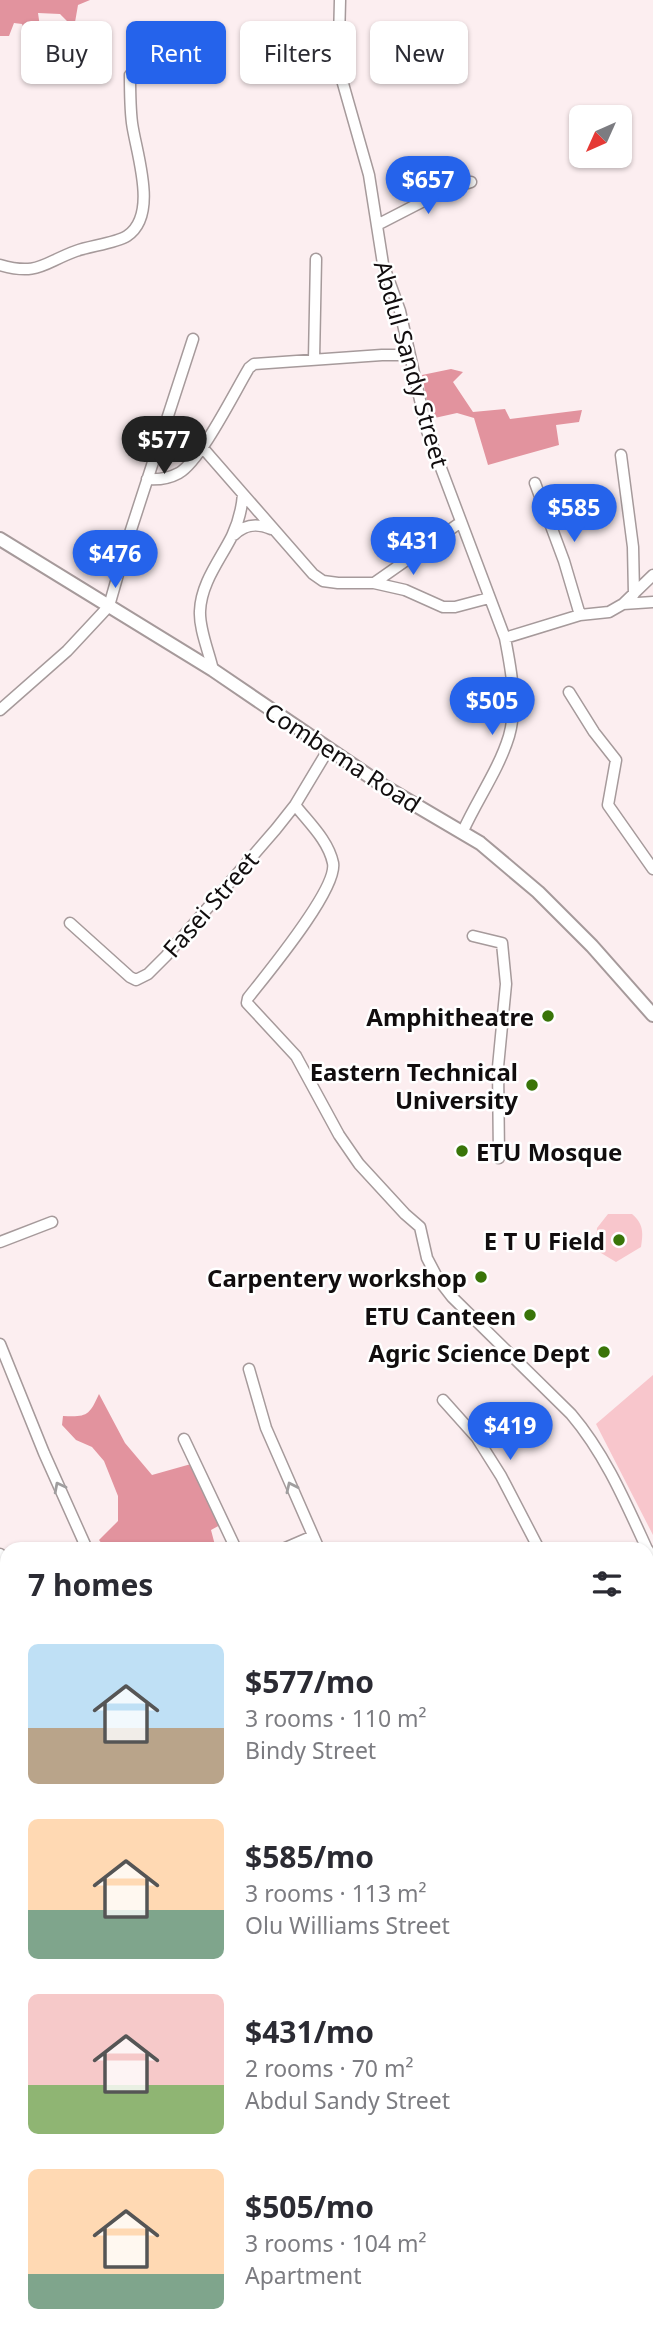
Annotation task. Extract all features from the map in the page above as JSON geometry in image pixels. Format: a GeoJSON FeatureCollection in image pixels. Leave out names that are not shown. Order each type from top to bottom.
{"type":"FeatureCollection","features":[{"type":"Feature","properties":{"kind":"street","name":"Abdul Sandy Street"},"geometry":{"type":"LineString","coordinates":[[340,0],[342,80],[365,156],[383,264],[400,311],[427,431],[505,638],[513,689],[509,736],[463,831]]}},
{"type":"Feature","properties":{"kind":"street"},"geometry":{"type":"LineString","coordinates":[[0,265],[20,271],[33,270],[78,250],[126,237],[134,229],[141,217],[144,194],[132,122],[130,84]]}},
{"type":"Feature","properties":{"kind":"street"},"geometry":{"type":"LineString","coordinates":[[377,225],[445,190],[471,182]]}},
{"type":"Feature","properties":{"kind":"street"},"geometry":{"type":"LineString","coordinates":[[314,359],[316,260]]}},
{"type":"Feature","properties":{"kind":"street"},"geometry":{"type":"LineString","coordinates":[[0,710],[68,652],[109,606],[193,339]]}},
{"type":"Feature","properties":{"kind":"street"},"geometry":{"type":"LineString","coordinates":[[147,479],[159,480],[178,474],[185,468],[202,447],[251,365],[408,355]]}},
{"type":"Feature","properties":{"kind":"street"},"geometry":{"type":"LineString","coordinates":[[202,447],[313,574],[323,580],[338,583],[374,583],[405,590],[443,607],[455,607],[489,598]]}},
{"type":"Feature","properties":{"kind":"street"},"geometry":{"type":"LineString","coordinates":[[621,455],[633,547],[634,594]]}},
{"type":"Feature","properties":{"kind":"street"},"geometry":{"type":"LineString","coordinates":[[535,483],[564,561],[580,615]]}},
{"type":"Feature","properties":{"kind":"street"},"geometry":{"type":"LineString","coordinates":[[212,670],[200,614],[202,597],[232,536],[242,509],[243,494]]}},
{"type":"Feature","properties":{"kind":"street"},"geometry":{"type":"LineString","coordinates":[[374,583],[461,522]]}},
{"type":"Feature","properties":{"kind":"street"},"geometry":{"type":"LineString","coordinates":[[232,536],[250,525],[261,525],[275,531]]}},
{"type":"Feature","properties":{"kind":"street","name":"Combema Road"},"geometry":{"type":"LineString","coordinates":[[0,540],[212,670],[328,750],[426,812],[463,831],[512,867],[538,892],[592,946],[653,1015]]}},
{"type":"Feature","properties":{"kind":"street"},"geometry":{"type":"LineString","coordinates":[[505,638],[580,615],[609,612],[623,604],[653,575]]}},
{"type":"Feature","properties":{"kind":"street"},"geometry":{"type":"LineString","coordinates":[[623,604],[653,602]]}},
{"type":"Feature","properties":{"kind":"street"},"geometry":{"type":"LineString","coordinates":[[569,692],[594,732],[616,760],[608,805],[653,869]]}},
{"type":"Feature","properties":{"kind":"street","name":"Fasei Street"},"geometry":{"type":"LineString","coordinates":[[70,923],[130,976],[136,980],[142,979],[166,956],[295,805],[328,750]]}},
{"type":"Feature","properties":{"kind":"street"},"geometry":{"type":"LineString","coordinates":[[295,805],[328,847],[334,866],[331,880],[298,933],[248,998],[247,1003],[296,1056],[339,1135],[359,1164],[419,1227],[427,1258],[438,1279],[479,1325],[571,1414],[587,1434],[613,1476],[644,1542]]}},
{"type":"Feature","properties":{"kind":"street"},"geometry":{"type":"LineString","coordinates":[[473,936],[502,943],[506,984],[498,1067],[499,1158]]}},
{"type":"Feature","properties":{"kind":"street"},"geometry":{"type":"LineString","coordinates":[[0,1242],[52,1222]]}},
{"type":"Feature","properties":{"kind":"street"},"geometry":{"type":"LineString","coordinates":[[0,1343],[44,1453],[84,1542]]}},
{"type":"Feature","properties":{"kind":"street"},"geometry":{"type":"LineString","coordinates":[[249,1369],[265,1428],[316,1542]]}},
{"type":"Feature","properties":{"kind":"street"},"geometry":{"type":"LineString","coordinates":[[443,1400],[477,1438],[501,1476],[535,1542]]}},
{"type":"Feature","properties":{"kind":"street"},"geometry":{"type":"LineString","coordinates":[[184,1439],[233,1542]]}},
{"type":"Feature","properties":{"kind":"street"},"geometry":{"type":"LineString","coordinates":[[299,1542],[313,1536]]}},
{"type":"Feature","properties":{"kind":"shaded area"},"geometry":{"type":"Polygon","coordinates":[[[0,0],[90,0],[78,5],[75,21],[67,21],[60,14],[38,13],[39,21],[14,23],[9,36],[0,36],[0,0]]]}},
{"type":"Feature","properties":{"kind":"shaded area"},"geometry":{"type":"Polygon","coordinates":[[[451,369],[463,372],[453,382],[473,412],[505,409],[510,419],[582,410],[579,422],[556,425],[559,445],[488,465],[474,418],[457,413],[430,419],[422,375],[451,369]]]}},
{"type":"Feature","properties":{"kind":"shaded area","name":"E T U Field"},"geometry":{"type":"Polygon","coordinates":[[[608,1214],[632,1214],[642,1229],[641,1247],[616,1262],[596,1250],[597,1228],[608,1214]]]}},
{"type":"Feature","properties":{"kind":"shaded area"},"geometry":{"type":"Polygon","coordinates":[[[653,1375],[653,1535],[596,1424],[653,1375]]]}},
{"type":"Feature","properties":{"kind":"shaded area"},"geometry":{"type":"Polygon","coordinates":[[[99,1394],[125,1443],[152,1475],[191,1464],[222,1524],[211,1530],[214,1542],[101,1542],[99,1540],[118,1521],[118,1496],[104,1461],[92,1447],[76,1440],[62,1425],[63,1416],[86,1414],[99,1394]]]}},
{"type":"Feature","properties":{"kind":"place","name":"Amphitheatre"},"geometry":{"type":"Point","coordinates":[548,1016]}},
{"type":"Feature","properties":{"kind":"place","name":"Eastern Technical University"},"geometry":{"type":"Point","coordinates":[532,1085]}},
{"type":"Feature","properties":{"kind":"place","name":"ETU Mosque"},"geometry":{"type":"Point","coordinates":[462,1151]}},
{"type":"Feature","properties":{"kind":"place","name":"E T U Field"},"geometry":{"type":"Point","coordinates":[619,1240]}},
{"type":"Feature","properties":{"kind":"place","name":"Carpentery workshop"},"geometry":{"type":"Point","coordinates":[481,1277]}},
{"type":"Feature","properties":{"kind":"place","name":"ETU Canteen"},"geometry":{"type":"Point","coordinates":[530,1315]}},
{"type":"Feature","properties":{"kind":"place","name":"Agric Science Dept"},"geometry":{"type":"Point","coordinates":[604,1352]}}]}
